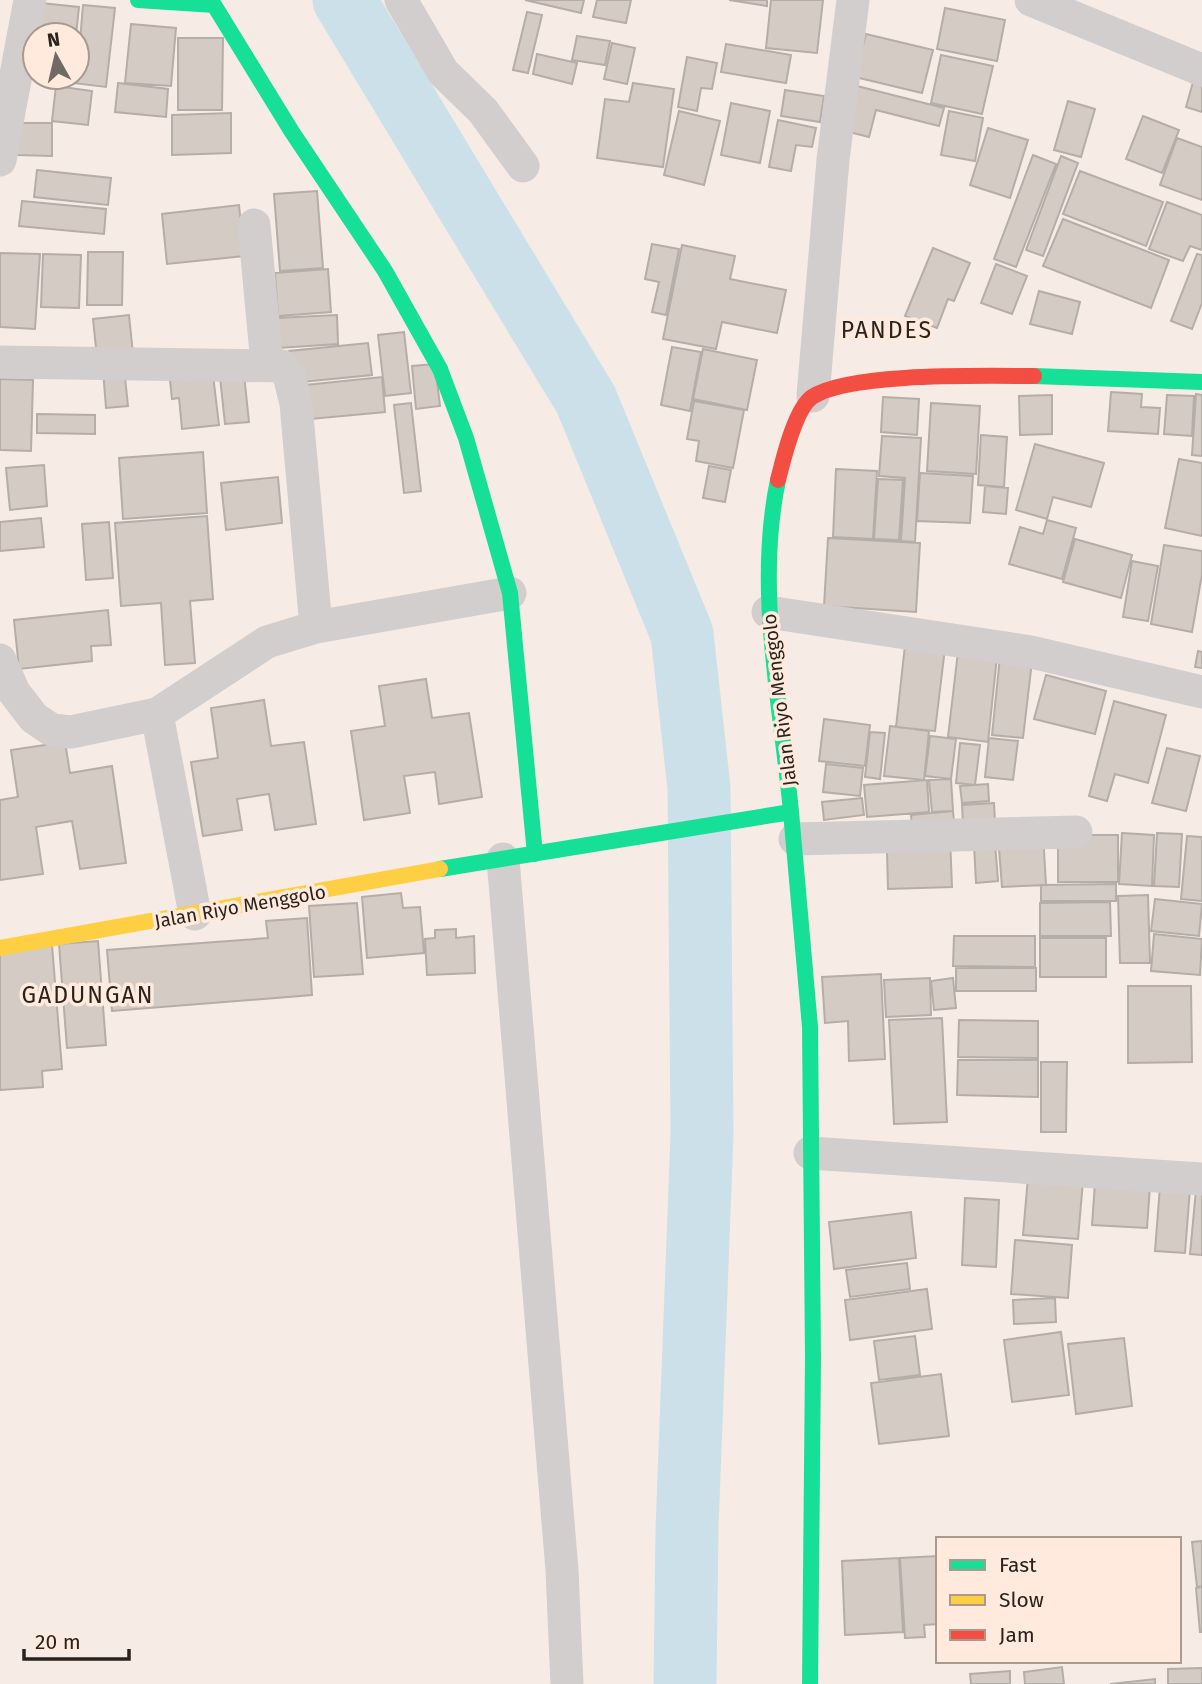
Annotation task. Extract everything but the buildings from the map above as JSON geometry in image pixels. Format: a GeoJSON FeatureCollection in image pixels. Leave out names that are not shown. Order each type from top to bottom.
{"type":"FeatureCollection","features":[{"type":"Feature","properties":{"kind":"street"},"geometry":{"type":"LineString","coordinates":[[0,160],[30,0]]}},
{"type":"Feature","properties":{"kind":"street"},"geometry":{"type":"LineString","coordinates":[[138,0],[219,2],[292,132],[385,271],[440,369],[466,438],[510,593],[519,857],[562,1570],[566,1684]]}},
{"type":"Feature","properties":{"kind":"street"},"geometry":{"type":"LineString","coordinates":[[401,0],[443,72],[483,111],[523,166]]}},
{"type":"Feature","properties":{"kind":"street"},"geometry":{"type":"LineString","coordinates":[[813,397],[833,160],[853,0]]}},
{"type":"Feature","properties":{"kind":"street"},"geometry":{"type":"LineString","coordinates":[[1031,0],[1202,70]]}},
{"type":"Feature","properties":{"kind":"street"},"geometry":{"type":"LineString","coordinates":[[254,225],[267,364]]}},
{"type":"Feature","properties":{"kind":"street"},"geometry":{"type":"LineString","coordinates":[[0,362],[267,364],[286,369],[296,404],[316,627]]}},
{"type":"Feature","properties":{"kind":"street"},"geometry":{"type":"LineString","coordinates":[[813,397],[832,388],[953,378],[1035,375],[1202,382]]}},
{"type":"Feature","properties":{"kind":"street","name":"Jalan Riyo Menggolo"},"geometry":{"type":"LineString","coordinates":[[0,948],[634,838],[787,822],[768,612],[766,554],[777,479],[797,423],[813,397]]}},
{"type":"Feature","properties":{"kind":"street"},"geometry":{"type":"LineString","coordinates":[[0,660],[14,692],[34,718],[52,730],[71,732],[157,714],[267,642],[316,627],[510,593]]}},
{"type":"Feature","properties":{"kind":"street"},"geometry":{"type":"LineString","coordinates":[[768,612],[1031,652],[1202,692]]}},
{"type":"Feature","properties":{"kind":"street"},"geometry":{"type":"LineString","coordinates":[[157,714],[195,914]]}},
{"type":"Feature","properties":{"kind":"street"},"geometry":{"type":"LineString","coordinates":[[810,1684],[813,1358],[810,1027],[787,822],[1076,832]]}},
{"type":"Feature","properties":{"kind":"street"},"geometry":{"type":"LineString","coordinates":[[810,1153],[1202,1179]]}},
{"type":"Feature","properties":{"kind":"waterway"},"geometry":{"type":"LineString","coordinates":[[344,0],[586,400],[682,634],[699,788],[702,1134],[687,1529],[685,1684]]}},
{"type":"Feature","properties":{"kind":"traffic: fast"},"geometry":{"type":"LineString","coordinates":[[138,0],[214,5],[292,132],[385,271],[440,369],[466,438],[510,593],[535,854]]}},
{"type":"Feature","properties":{"kind":"traffic: fast"},"geometry":{"type":"LineString","coordinates":[[1034,376],[1202,382]]}},
{"type":"Feature","properties":{"kind":"traffic: fast"},"geometry":{"type":"LineString","coordinates":[[440,869],[791,812],[769,604],[772,521],[778,480]]}},
{"type":"Feature","properties":{"kind":"traffic: fast"},"geometry":{"type":"LineString","coordinates":[[791,812],[810,1027],[813,1358],[810,1684]]}},
{"type":"Feature","properties":{"kind":"traffic: slow"},"geometry":{"type":"LineString","coordinates":[[0,948],[440,869]]}},
{"type":"Feature","properties":{"kind":"traffic: jam"},"geometry":{"type":"LineString","coordinates":[[778,480],[790,435],[800,412],[812,397],[830,389],[886,379],[1034,376]]}},
{"type":"Feature","properties":{"kind":"district","name":"PANDES"},"geometry":{"type":"Point","coordinates":[887,330]}},
{"type":"Feature","properties":{"kind":"district","name":"GADUNGAN"},"geometry":{"type":"Point","coordinates":[88,995]}}]}
